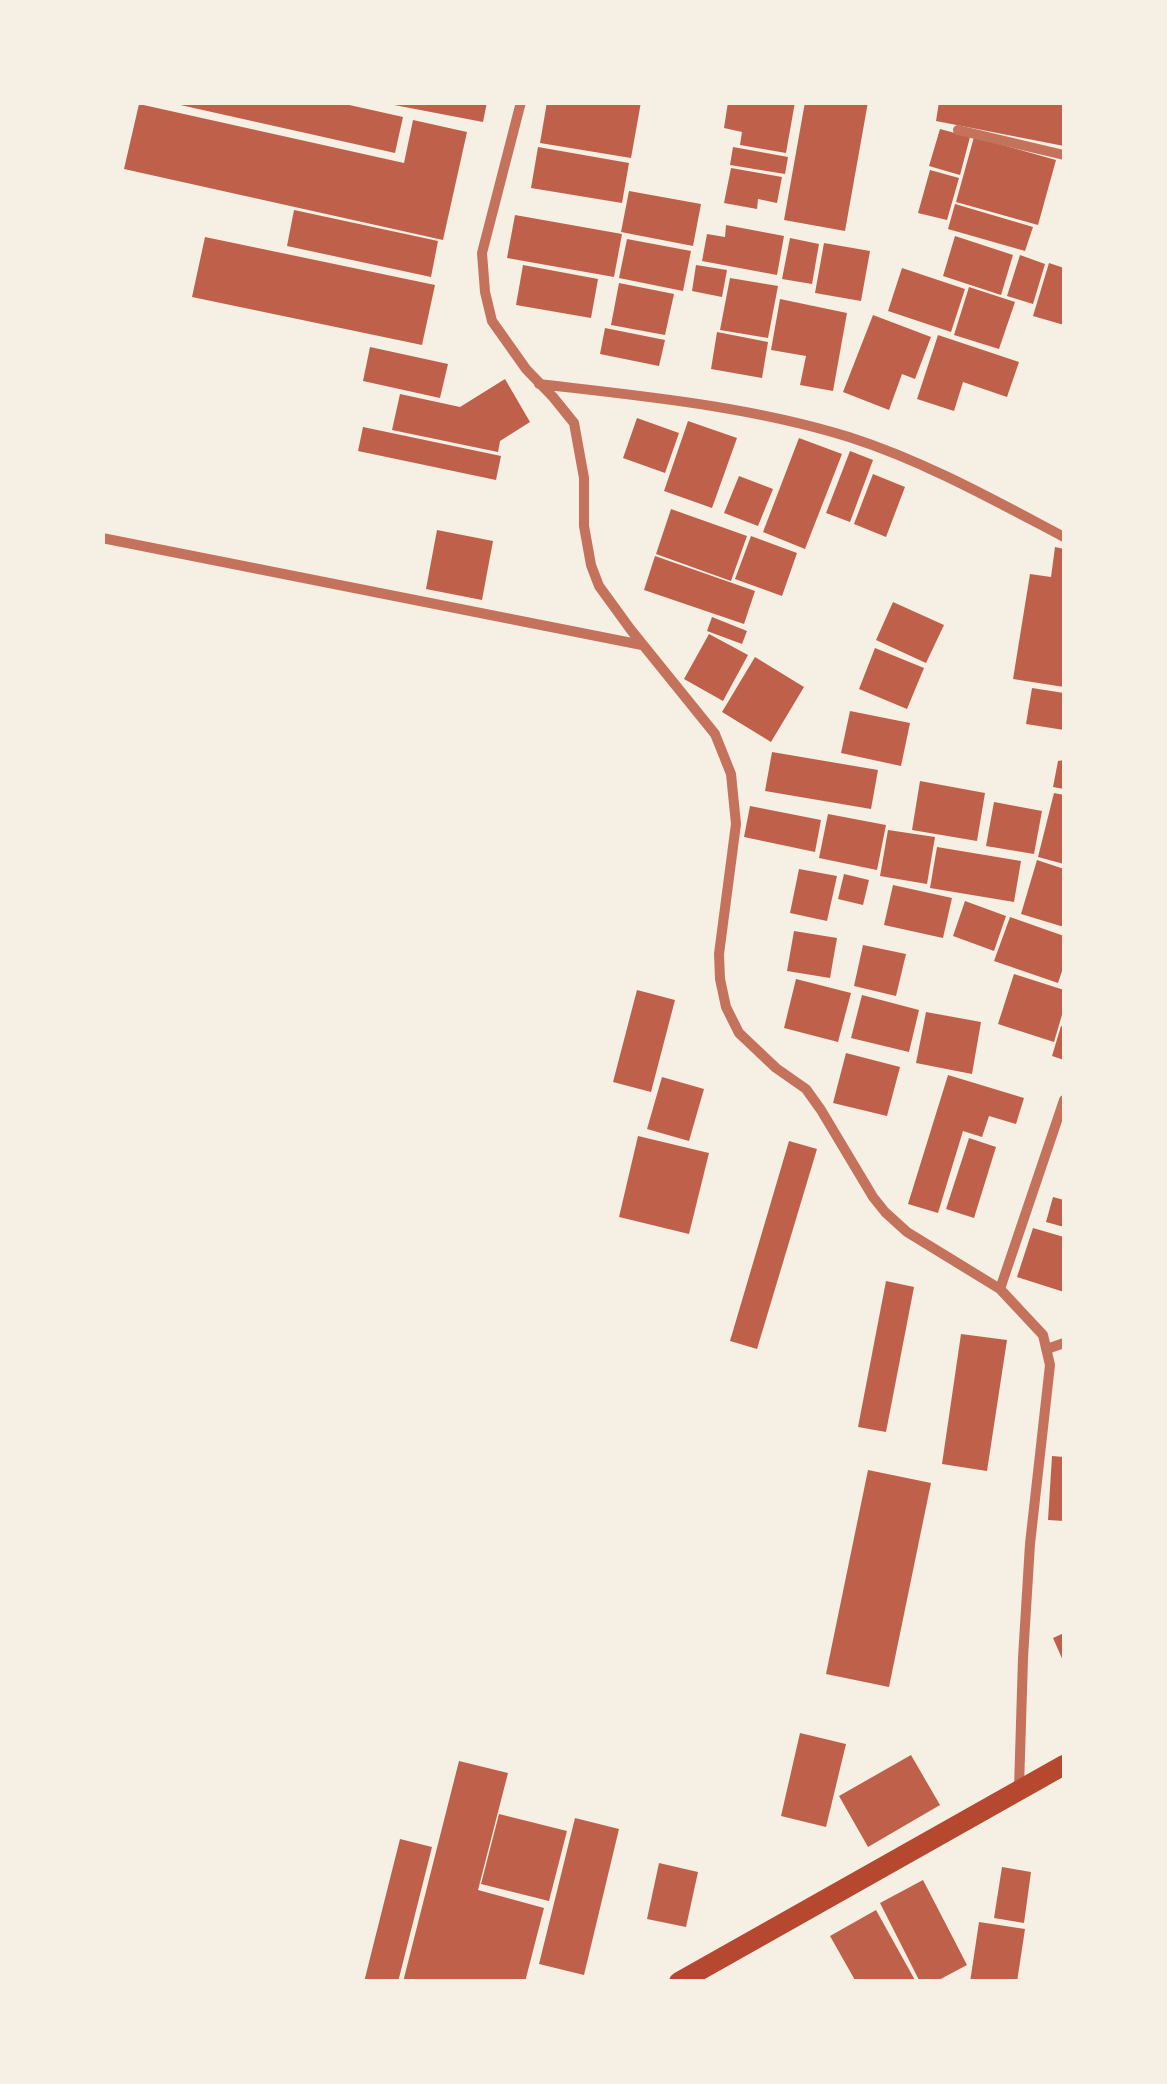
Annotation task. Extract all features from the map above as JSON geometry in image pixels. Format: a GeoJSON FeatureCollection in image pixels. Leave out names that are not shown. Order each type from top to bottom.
{"type":"FeatureCollection","features":[{"type":"Feature","properties":{"kind":"main road"},"geometry":{"type":"LineString","coordinates":[[678,1982],[1064,1765]]}},
{"type":"Feature","properties":{"kind":"street"},"geometry":{"type":"LineString","coordinates":[[521,102],[482,252],[484,292],[492,321],[526,369],[574,423],[584,478],[584,526],[599,586],[715,734],[731,774],[736,824],[718,954],[726,1007],[739,1034],[806,1090],[872,1197],[886,1212],[907,1232],[1000,1290],[1043,1335],[1050,1365],[1030,1544],[1019,1788]]}},
{"type":"Feature","properties":{"kind":"street"},"geometry":{"type":"LineString","coordinates":[[958,130],[1064,155]]}},
{"type":"Feature","properties":{"kind":"street"},"geometry":{"type":"LineString","coordinates":[[539,384],[692,403],[848,437],[913,461],[1064,537]]}},
{"type":"Feature","properties":{"kind":"street"},"geometry":{"type":"LineString","coordinates":[[102,538],[643,646]]}},
{"type":"Feature","properties":{"kind":"street"},"geometry":{"type":"LineString","coordinates":[[1000,1290],[1064,1100]]}},
{"type":"Feature","properties":{"kind":"street"},"geometry":{"type":"LineString","coordinates":[[1047,1349],[1064,1342]]}},
{"type":"Feature","properties":{"kind":"building"},"geometry":{"type":"Polygon","coordinates":[[[167,102],[336,102],[403,117],[395,153],[167,102]]]}},
{"type":"Feature","properties":{"kind":"building"},"geometry":{"type":"Polygon","coordinates":[[[389,102],[487,102],[483,122],[389,102]]]}},
{"type":"Feature","properties":{"kind":"building"},"geometry":{"type":"Polygon","coordinates":[[[547,102],[641,102],[631,158],[540,143],[547,102]]]}},
{"type":"Feature","properties":{"kind":"building"},"geometry":{"type":"Polygon","coordinates":[[[728,102],[795,102],[786,153],[740,145],[742,132],[724,128],[728,102]]]}},
{"type":"Feature","properties":{"kind":"building"},"geometry":{"type":"Polygon","coordinates":[[[805,102],[868,102],[845,231],[784,220],[805,102]]]}},
{"type":"Feature","properties":{"kind":"building"},"geometry":{"type":"Polygon","coordinates":[[[939,102],[1064,102],[1064,146],[936,121],[939,102]]]}},
{"type":"Feature","properties":{"kind":"building"},"geometry":{"type":"Polygon","coordinates":[[[139,104],[404,163],[413,120],[467,132],[443,240],[124,169],[139,104]]]}},
{"type":"Feature","properties":{"kind":"building"},"geometry":{"type":"Polygon","coordinates":[[[940,129],[970,137],[960,175],[929,166],[940,129]]]}},
{"type":"Feature","properties":{"kind":"building"},"geometry":{"type":"Polygon","coordinates":[[[974,137],[1056,160],[1038,225],[956,202],[974,137]]]}},
{"type":"Feature","properties":{"kind":"building"},"geometry":{"type":"Polygon","coordinates":[[[538,147],[629,163],[622,203],[531,188],[538,147]]]}},
{"type":"Feature","properties":{"kind":"building"},"geometry":{"type":"Polygon","coordinates":[[[733,147],[788,157],[785,174],[730,165],[733,147]]]}},
{"type":"Feature","properties":{"kind":"building"},"geometry":{"type":"Polygon","coordinates":[[[731,168],[782,177],[777,203],[758,199],[757,209],[724,203],[731,168]]]}},
{"type":"Feature","properties":{"kind":"building"},"geometry":{"type":"Polygon","coordinates":[[[930,170],[959,178],[947,220],[918,213],[930,170]]]}},
{"type":"Feature","properties":{"kind":"building"},"geometry":{"type":"Polygon","coordinates":[[[629,191],[701,204],[693,246],[621,232],[629,191]]]}},
{"type":"Feature","properties":{"kind":"building"},"geometry":{"type":"Polygon","coordinates":[[[955,204],[1033,227],[1025,251],[948,229],[955,204]]]}},
{"type":"Feature","properties":{"kind":"building"},"geometry":{"type":"Polygon","coordinates":[[[294,210],[438,241],[431,277],[287,246],[294,210]]]}},
{"type":"Feature","properties":{"kind":"building"},"geometry":{"type":"Polygon","coordinates":[[[515,215],[622,234],[614,277],[507,258],[515,215]]]}},
{"type":"Feature","properties":{"kind":"building"},"geometry":{"type":"Polygon","coordinates":[[[726,225],[784,236],[777,275],[702,261],[707,234],[725,237],[726,225]]]}},
{"type":"Feature","properties":{"kind":"building"},"geometry":{"type":"Polygon","coordinates":[[[955,236],[1013,255],[1001,295],[943,276],[955,236]]]}},
{"type":"Feature","properties":{"kind":"building"},"geometry":{"type":"Polygon","coordinates":[[[205,237],[435,285],[422,345],[192,297],[205,237]]]}},
{"type":"Feature","properties":{"kind":"building"},"geometry":{"type":"Polygon","coordinates":[[[790,238],[819,244],[812,284],[782,279],[790,238]]]}},
{"type":"Feature","properties":{"kind":"building"},"geometry":{"type":"Polygon","coordinates":[[[627,239],[691,251],[683,291],[619,278],[627,239]]]}},
{"type":"Feature","properties":{"kind":"building"},"geometry":{"type":"Polygon","coordinates":[[[824,243],[870,251],[861,301],[815,293],[824,243]]]}},
{"type":"Feature","properties":{"kind":"building"},"geometry":{"type":"Polygon","coordinates":[[[1020,255],[1045,264],[1033,304],[1007,296],[1020,255]]]}},
{"type":"Feature","properties":{"kind":"building"},"geometry":{"type":"Polygon","coordinates":[[[1049,263],[1064,268],[1064,325],[1033,316],[1049,263]]]}},
{"type":"Feature","properties":{"kind":"building"},"geometry":{"type":"Polygon","coordinates":[[[523,265],[598,279],[591,318],[516,305],[523,265]]]}},
{"type":"Feature","properties":{"kind":"building"},"geometry":{"type":"Polygon","coordinates":[[[696,265],[727,270],[722,297],[692,291],[696,265]]]}},
{"type":"Feature","properties":{"kind":"building"},"geometry":{"type":"Polygon","coordinates":[[[902,268],[965,289],[951,332],[888,311],[902,268]]]}},
{"type":"Feature","properties":{"kind":"building"},"geometry":{"type":"Polygon","coordinates":[[[730,278],[778,286],[768,338],[720,330],[730,278]]]}},
{"type":"Feature","properties":{"kind":"building"},"geometry":{"type":"Polygon","coordinates":[[[619,283],[674,294],[665,335],[611,325],[619,283]]]}},
{"type":"Feature","properties":{"kind":"building"},"geometry":{"type":"Polygon","coordinates":[[[969,287],[1015,302],[999,349],[954,335],[969,287]]]}},
{"type":"Feature","properties":{"kind":"building"},"geometry":{"type":"Polygon","coordinates":[[[780,299],[847,313],[833,391],[800,385],[806,356],[771,350],[780,299]]]}},
{"type":"Feature","properties":{"kind":"building"},"geometry":{"type":"Polygon","coordinates":[[[873,315],[931,337],[915,379],[902,374],[889,410],[843,392],[873,315]]]}},
{"type":"Feature","properties":{"kind":"building"},"geometry":{"type":"Polygon","coordinates":[[[605,328],[665,340],[659,366],[600,354],[605,328]]]}},
{"type":"Feature","properties":{"kind":"building"},"geometry":{"type":"Polygon","coordinates":[[[717,332],[768,342],[762,378],[711,369],[717,332]]]}},
{"type":"Feature","properties":{"kind":"building"},"geometry":{"type":"Polygon","coordinates":[[[938,335],[1019,362],[1007,397],[963,382],[954,411],[917,399],[938,335]]]}},
{"type":"Feature","properties":{"kind":"building"},"geometry":{"type":"Polygon","coordinates":[[[370,347],[448,364],[440,398],[363,381],[370,347]]]}},
{"type":"Feature","properties":{"kind":"building"},"geometry":{"type":"Polygon","coordinates":[[[505,379],[530,422],[500,441],[498,452],[392,430],[400,394],[460,407],[505,379]]]}},
{"type":"Feature","properties":{"kind":"building"},"geometry":{"type":"Polygon","coordinates":[[[637,418],[679,433],[665,473],[623,458],[637,418]]]}},
{"type":"Feature","properties":{"kind":"building"},"geometry":{"type":"Polygon","coordinates":[[[688,421],[737,438],[712,508],[664,491],[688,421]]]}},
{"type":"Feature","properties":{"kind":"building"},"geometry":{"type":"Polygon","coordinates":[[[363,427],[501,456],[496,480],[358,451],[363,427]]]}},
{"type":"Feature","properties":{"kind":"building"},"geometry":{"type":"Polygon","coordinates":[[[799,438],[842,454],[805,549],[763,532],[799,438]]]}},
{"type":"Feature","properties":{"kind":"building"},"geometry":{"type":"Polygon","coordinates":[[[850,451],[873,460],[850,522],[826,513],[850,451]]]}},
{"type":"Feature","properties":{"kind":"building"},"geometry":{"type":"Polygon","coordinates":[[[873,474],[905,487],[886,537],[854,524],[873,474]]]}},
{"type":"Feature","properties":{"kind":"building"},"geometry":{"type":"Polygon","coordinates":[[[739,476],[773,489],[758,526],[724,513],[739,476]]]}},
{"type":"Feature","properties":{"kind":"building"},"geometry":{"type":"Polygon","coordinates":[[[671,509],[747,536],[731,581],[656,554],[671,509]]]}},
{"type":"Feature","properties":{"kind":"building"},"geometry":{"type":"Polygon","coordinates":[[[437,530],[493,541],[482,600],[426,589],[437,530]]]}},
{"type":"Feature","properties":{"kind":"building"},"geometry":{"type":"Polygon","coordinates":[[[751,536],[797,553],[782,596],[735,579],[751,536]]]}},
{"type":"Feature","properties":{"kind":"building"},"geometry":{"type":"Polygon","coordinates":[[[1055,547],[1064,549],[1064,687],[1013,679],[1030,574],[1051,577],[1055,547]]]}},
{"type":"Feature","properties":{"kind":"building"},"geometry":{"type":"Polygon","coordinates":[[[655,556],[755,591],[744,624],[644,590],[655,556]]]}},
{"type":"Feature","properties":{"kind":"building"},"geometry":{"type":"Polygon","coordinates":[[[893,602],[944,625],[926,663],[876,640],[893,602]]]}},
{"type":"Feature","properties":{"kind":"building"},"geometry":{"type":"Polygon","coordinates":[[[712,617],[747,631],[742,644],[707,631],[712,617]]]}},
{"type":"Feature","properties":{"kind":"building"},"geometry":{"type":"Polygon","coordinates":[[[709,634],[748,655],[723,701],[684,679],[709,634]]]}},
{"type":"Feature","properties":{"kind":"building"},"geometry":{"type":"Polygon","coordinates":[[[875,648],[924,668],[907,709],[859,689],[875,648]]]}},
{"type":"Feature","properties":{"kind":"building"},"geometry":{"type":"Polygon","coordinates":[[[755,657],[804,687],[771,742],[722,712],[755,657]]]}},
{"type":"Feature","properties":{"kind":"building"},"geometry":{"type":"Polygon","coordinates":[[[1032,688],[1064,693],[1064,730],[1026,724],[1032,688]]]}},
{"type":"Feature","properties":{"kind":"building"},"geometry":{"type":"Polygon","coordinates":[[[850,711],[910,723],[901,766],[841,753],[850,711]]]}},
{"type":"Feature","properties":{"kind":"building"},"geometry":{"type":"Polygon","coordinates":[[[772,752],[878,770],[871,809],[765,791],[772,752]]]}},
{"type":"Feature","properties":{"kind":"building"},"geometry":{"type":"Polygon","coordinates":[[[1064,760],[1064,789],[1053,787],[1058,761],[1064,760]]]}},
{"type":"Feature","properties":{"kind":"building"},"geometry":{"type":"Polygon","coordinates":[[[920,781],[985,793],[977,841],[912,830],[920,781]]]}},
{"type":"Feature","properties":{"kind":"building"},"geometry":{"type":"Polygon","coordinates":[[[1054,793],[1064,795],[1064,864],[1038,857],[1054,793]]]}},
{"type":"Feature","properties":{"kind":"building"},"geometry":{"type":"Polygon","coordinates":[[[994,802],[1042,811],[1034,854],[986,846],[994,802]]]}},
{"type":"Feature","properties":{"kind":"building"},"geometry":{"type":"Polygon","coordinates":[[[750,806],[821,820],[815,852],[744,837],[750,806]]]}},
{"type":"Feature","properties":{"kind":"building"},"geometry":{"type":"Polygon","coordinates":[[[828,814],[886,825],[877,870],[819,858],[828,814]]]}},
{"type":"Feature","properties":{"kind":"building"},"geometry":{"type":"Polygon","coordinates":[[[888,830],[935,837],[927,884],[880,876],[888,830]]]}},
{"type":"Feature","properties":{"kind":"building"},"geometry":{"type":"Polygon","coordinates":[[[937,847],[1021,861],[1014,902],[930,888],[937,847]]]}},
{"type":"Feature","properties":{"kind":"building"},"geometry":{"type":"Polygon","coordinates":[[[1037,860],[1064,869],[1064,927],[1021,914],[1037,860]]]}},
{"type":"Feature","properties":{"kind":"building"},"geometry":{"type":"Polygon","coordinates":[[[799,869],[837,876],[827,921],[790,913],[799,869]]]}},
{"type":"Feature","properties":{"kind":"building"},"geometry":{"type":"Polygon","coordinates":[[[844,874],[869,880],[863,905],[838,899],[844,874]]]}},
{"type":"Feature","properties":{"kind":"building"},"geometry":{"type":"Polygon","coordinates":[[[893,885],[952,898],[943,938],[884,925],[893,885]]]}},
{"type":"Feature","properties":{"kind":"building"},"geometry":{"type":"Polygon","coordinates":[[[965,901],[1006,916],[994,951],[953,936],[965,901]]]}},
{"type":"Feature","properties":{"kind":"building"},"geometry":{"type":"Polygon","coordinates":[[[1010,917],[1064,936],[1064,965],[1058,983],[994,961],[1010,917]]]}},
{"type":"Feature","properties":{"kind":"building"},"geometry":{"type":"Polygon","coordinates":[[[794,931],[837,938],[830,978],[787,971],[794,931]]]}},
{"type":"Feature","properties":{"kind":"building"},"geometry":{"type":"Polygon","coordinates":[[[863,945],[906,954],[896,996],[854,986],[863,945]]]}},
{"type":"Feature","properties":{"kind":"building"},"geometry":{"type":"Polygon","coordinates":[[[1014,974],[1064,990],[1064,1008],[1054,1042],[998,1024],[1014,974]]]}},
{"type":"Feature","properties":{"kind":"building"},"geometry":{"type":"Polygon","coordinates":[[[796,979],[851,993],[838,1042],[784,1028],[796,979]]]}},
{"type":"Feature","properties":{"kind":"building"},"geometry":{"type":"Polygon","coordinates":[[[637,990],[675,1000],[651,1092],[613,1082],[637,990]]]}},
{"type":"Feature","properties":{"kind":"building"},"geometry":{"type":"Polygon","coordinates":[[[862,995],[919,1010],[909,1052],[851,1038],[862,995]]]}},
{"type":"Feature","properties":{"kind":"building"},"geometry":{"type":"Polygon","coordinates":[[[926,1012],[981,1022],[972,1074],[916,1063],[926,1012]]]}},
{"type":"Feature","properties":{"kind":"building"},"geometry":{"type":"Polygon","coordinates":[[[1061,1026],[1064,1027],[1064,1060],[1052,1056],[1061,1026]]]}},
{"type":"Feature","properties":{"kind":"building"},"geometry":{"type":"Polygon","coordinates":[[[846,1053],[900,1067],[887,1116],[833,1103],[846,1053]]]}},
{"type":"Feature","properties":{"kind":"building"},"geometry":{"type":"Polygon","coordinates":[[[948,1075],[1024,1098],[1016,1124],[989,1116],[982,1137],[963,1131],[938,1213],[908,1204],[948,1075]]]}},
{"type":"Feature","properties":{"kind":"building"},"geometry":{"type":"Polygon","coordinates":[[[662,1077],[704,1089],[689,1141],[647,1129],[662,1077]]]}},
{"type":"Feature","properties":{"kind":"building"},"geometry":{"type":"Polygon","coordinates":[[[638,1136],[709,1153],[689,1234],[619,1217],[638,1136]]]}},
{"type":"Feature","properties":{"kind":"building"},"geometry":{"type":"Polygon","coordinates":[[[969,1138],[996,1147],[974,1218],[946,1209],[969,1138]]]}},
{"type":"Feature","properties":{"kind":"building"},"geometry":{"type":"Polygon","coordinates":[[[789,1141],[817,1149],[757,1349],[730,1341],[789,1141]]]}},
{"type":"Feature","properties":{"kind":"building"},"geometry":{"type":"Polygon","coordinates":[[[1053,1197],[1064,1200],[1064,1227],[1046,1222],[1053,1197]]]}},
{"type":"Feature","properties":{"kind":"building"},"geometry":{"type":"Polygon","coordinates":[[[1033,1228],[1064,1237],[1064,1292],[1017,1277],[1033,1228]]]}},
{"type":"Feature","properties":{"kind":"building"},"geometry":{"type":"Polygon","coordinates":[[[886,1281],[914,1287],[886,1432],[858,1427],[886,1281]]]}},
{"type":"Feature","properties":{"kind":"building"},"geometry":{"type":"Polygon","coordinates":[[[961,1334],[1007,1340],[987,1471],[942,1464],[961,1334]]]}},
{"type":"Feature","properties":{"kind":"building"},"geometry":{"type":"Polygon","coordinates":[[[1052,1456],[1064,1457],[1064,1521],[1048,1520],[1052,1456]]]}},
{"type":"Feature","properties":{"kind":"building"},"geometry":{"type":"Polygon","coordinates":[[[868,1470],[931,1483],[889,1687],[826,1674],[868,1470]]]}},
{"type":"Feature","properties":{"kind":"building"},"geometry":{"type":"Polygon","coordinates":[[[1064,1633],[1064,1663],[1053,1638],[1064,1633]]]}},
{"type":"Feature","properties":{"kind":"building"},"geometry":{"type":"Polygon","coordinates":[[[800,1733],[846,1744],[826,1827],[781,1816],[800,1733]]]}},
{"type":"Feature","properties":{"kind":"building"},"geometry":{"type":"Polygon","coordinates":[[[911,1755],[940,1805],[868,1847],[839,1796],[911,1755]]]}},
{"type":"Feature","properties":{"kind":"building"},"geometry":{"type":"Polygon","coordinates":[[[459,1761],[508,1773],[478,1890],[544,1908],[525,1982],[403,1982],[459,1761]]]}},
{"type":"Feature","properties":{"kind":"building"},"geometry":{"type":"Polygon","coordinates":[[[499,1814],[567,1831],[549,1901],[481,1884],[499,1814]]]}},
{"type":"Feature","properties":{"kind":"building"},"geometry":{"type":"Polygon","coordinates":[[[575,1818],[619,1829],[584,1975],[539,1964],[575,1818]]]}},
{"type":"Feature","properties":{"kind":"building"},"geometry":{"type":"Polygon","coordinates":[[[400,1839],[432,1847],[398,1982],[364,1982],[400,1839]]]}},
{"type":"Feature","properties":{"kind":"building"},"geometry":{"type":"Polygon","coordinates":[[[659,1863],[698,1872],[686,1927],[647,1919],[659,1863]]]}},
{"type":"Feature","properties":{"kind":"building"},"geometry":{"type":"Polygon","coordinates":[[[1002,1867],[1031,1872],[1024,1923],[994,1918],[1002,1867]]]}},
{"type":"Feature","properties":{"kind":"building"},"geometry":{"type":"Polygon","coordinates":[[[923,1880],[967,1965],[935,1982],[920,1982],[880,1903],[923,1880]]]}},
{"type":"Feature","properties":{"kind":"building"},"geometry":{"type":"Polygon","coordinates":[[[876,1910],[916,1982],[856,1982],[830,1936],[876,1910]]]}},
{"type":"Feature","properties":{"kind":"building"},"geometry":{"type":"Polygon","coordinates":[[[979,1922],[1025,1929],[1017,1982],[970,1982],[979,1922]]]}}]}
